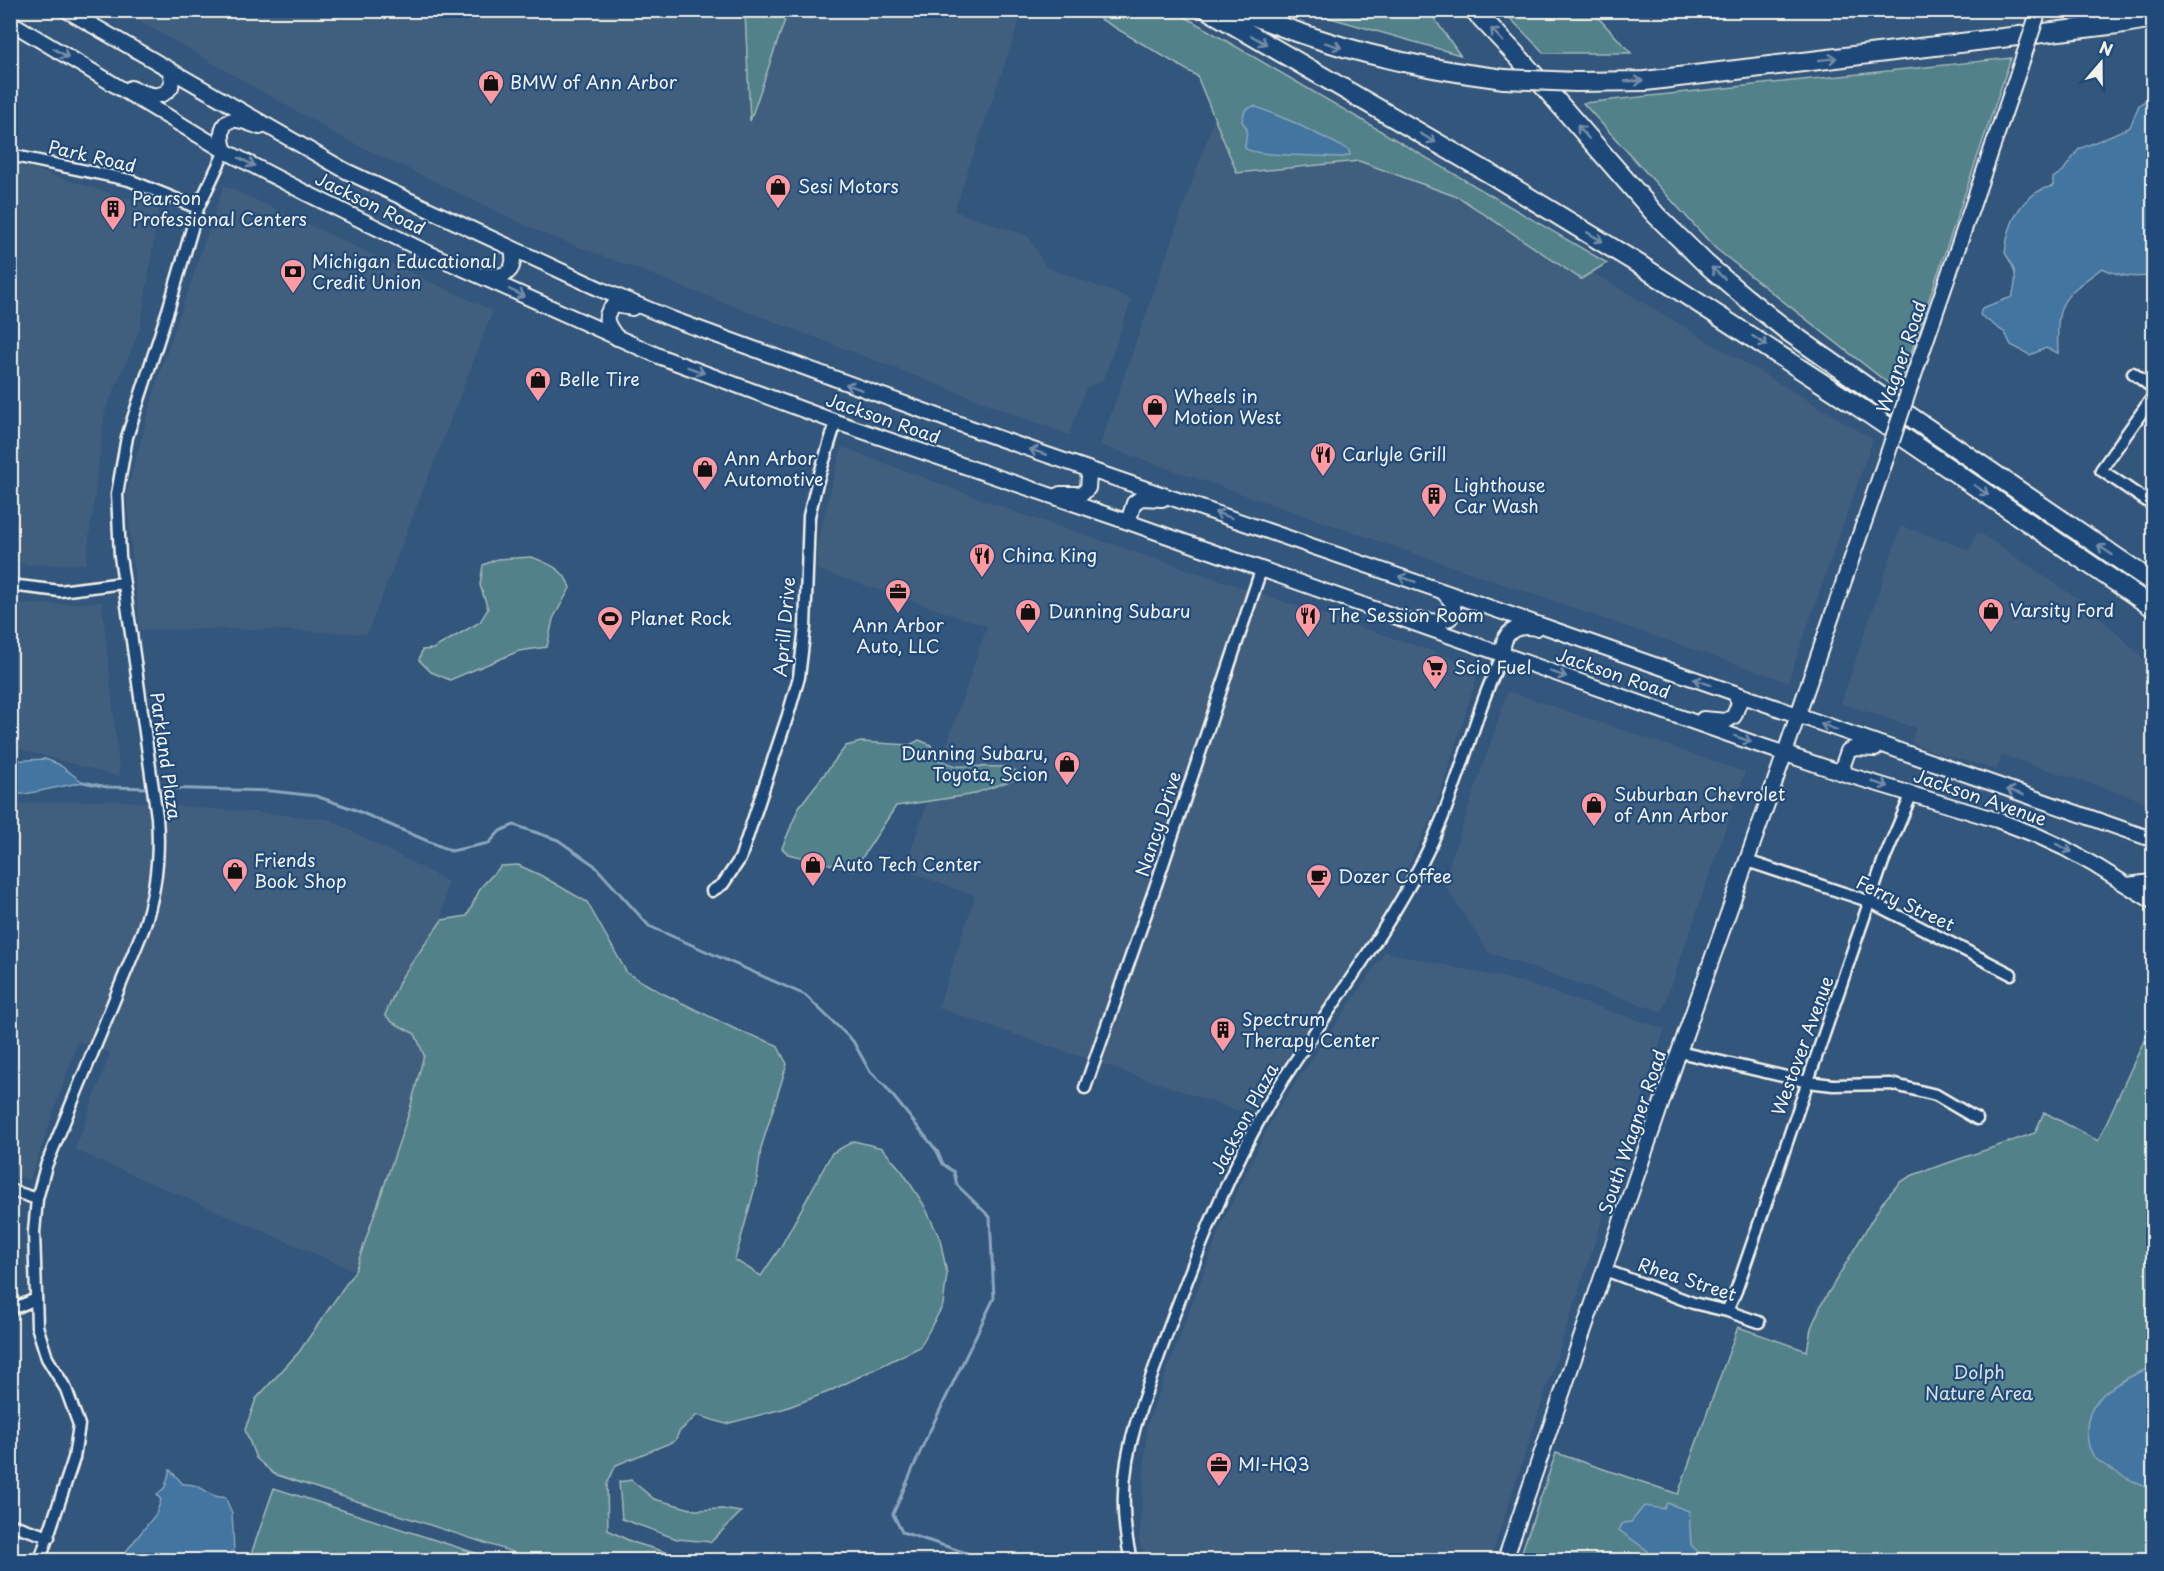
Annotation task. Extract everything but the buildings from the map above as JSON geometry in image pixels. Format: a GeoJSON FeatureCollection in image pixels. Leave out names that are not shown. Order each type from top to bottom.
{"type":"FeatureCollection","features":[{"type":"Feature","properties":{"kind":"highway"},"geometry":{"type":"LineString","coordinates":[[1208,10],[1494,176],[1640,265],[1856,405],[2154,608]]}},
{"type":"Feature","properties":{"kind":"highway"},"geometry":{"type":"LineString","coordinates":[[1239,10],[1283,29],[1380,58],[1440,71],[1504,79],[1576,82],[1645,81],[2154,18]]}},
{"type":"Feature","properties":{"kind":"highway"},"geometry":{"type":"LineString","coordinates":[[1474,10],[1520,59],[1656,215],[1746,298],[1789,332],[1874,392],[2154,583]]}},
{"type":"Feature","properties":{"kind":"highway"},"geometry":{"type":"LineString","coordinates":[[2112,579],[2154,617]]}},
{"type":"Feature","properties":{"kind":"main road","name":"Jackson Road"},"geometry":{"type":"LineString","coordinates":[[66,10],[346,171],[602,290],[672,319],[1085,468],[1797,715]]}},
{"type":"Feature","properties":{"kind":"main road","name":"Wagner Road"},"geometry":{"type":"LineString","coordinates":[[1797,715],[2040,10]]}},
{"type":"Feature","properties":{"kind":"main road","name":"Jackson Road"},"geometry":{"type":"LineString","coordinates":[[10,22],[225,151],[475,274],[670,360],[836,422],[1128,522],[1784,754]]}},
{"type":"Feature","properties":{"kind":"main road"},"geometry":{"type":"LineString","coordinates":[[101,77],[152,96],[161,95],[171,87],[172,79],[169,69]]}},
{"type":"Feature","properties":{"kind":"main road"},"geometry":{"type":"LineString","coordinates":[[225,151],[220,140],[222,130],[228,122],[236,120],[279,132]]}},
{"type":"Feature","properties":{"kind":"main road"},"geometry":{"type":"LineString","coordinates":[[475,274],[498,277],[506,274],[511,269],[514,260],[512,248]]}},
{"type":"Feature","properties":{"kind":"main road"},"geometry":{"type":"LineString","coordinates":[[617,338],[605,318],[607,312],[615,305],[672,319]]}},
{"type":"Feature","properties":{"kind":"main road"},"geometry":{"type":"LineString","coordinates":[[1037,491],[1068,495],[1082,494],[1088,489],[1089,481],[1085,468]]}},
{"type":"Feature","properties":{"kind":"main road"},"geometry":{"type":"LineString","coordinates":[[1128,522],[1134,503],[1141,498],[1182,501]]}},
{"type":"Feature","properties":{"kind":"main road"},"geometry":{"type":"LineString","coordinates":[[1394,617],[1446,621],[1454,609],[1453,602],[1444,592]]}},
{"type":"Feature","properties":{"kind":"main road"},"geometry":{"type":"LineString","coordinates":[[1503,655],[1503,641],[1507,634],[1517,628],[1530,627],[1561,633]]}},
{"type":"Feature","properties":{"kind":"main road"},"geometry":{"type":"LineString","coordinates":[[1668,713],[1726,721],[1737,711],[1739,703],[1735,693]]}},
{"type":"Feature","properties":{"kind":"main road","name":"Jackson Avenue"},"geometry":{"type":"LineString","coordinates":[[1797,715],[2152,840]]}},
{"type":"Feature","properties":{"kind":"main road","name":"South Wagner Road"},"geometry":{"type":"LineString","coordinates":[[1505,1560],[1678,1052],[1797,715]]}},
{"type":"Feature","properties":{"kind":"main road"},"geometry":{"type":"LineString","coordinates":[[1845,774],[1843,765],[1845,757],[1848,751],[1855,748],[1864,747],[1901,753]]}},
{"type":"Feature","properties":{"kind":"main road","name":"Jackson Avenue"},"geometry":{"type":"LineString","coordinates":[[1784,754],[1997,820],[2036,835],[2064,848],[2154,902]]}},
{"type":"Feature","properties":{"kind":"main road"},"geometry":{"type":"LineString","coordinates":[[2128,885],[2154,880]]}},
{"type":"Feature","properties":{"kind":"street","name":"Parkland Plaza"},"geometry":{"type":"LineString","coordinates":[[40,1560],[74,1458],[79,1425],[66,1389],[46,1358],[37,1326],[33,1249],[37,1199],[46,1166],[148,914],[158,858],[158,834],[151,771],[123,583],[117,511],[123,454],[198,208],[225,151]]}},
{"type":"Feature","properties":{"kind":"street","name":"Park Road"},"geometry":{"type":"LineString","coordinates":[[10,155],[129,180],[198,208]]}},
{"type":"Feature","properties":{"kind":"street"},"geometry":{"type":"LineString","coordinates":[[2133,373],[2154,389]]}},
{"type":"Feature","properties":{"kind":"street"},"geometry":{"type":"LineString","coordinates":[[2154,395],[2101,470],[2154,506]]}},
{"type":"Feature","properties":{"kind":"street","name":"Aprill Drive"},"geometry":{"type":"LineString","coordinates":[[712,891],[723,884],[740,859],[799,677],[804,627],[809,516],[836,422]]}},
{"type":"Feature","properties":{"kind":"street","name":"Nancy Drive"},"geometry":{"type":"LineString","coordinates":[[1085,1088],[1158,879],[1261,570]]}},
{"type":"Feature","properties":{"kind":"street"},"geometry":{"type":"LineString","coordinates":[[10,585],[60,591],[123,583]]}},
{"type":"Feature","properties":{"kind":"street","name":"Jackson Plaza"},"geometry":{"type":"LineString","coordinates":[[1131,1560],[1126,1540],[1123,1491],[1126,1461],[1152,1376],[1197,1252],[1240,1158],[1275,1093],[1393,913],[1432,843],[1451,797],[1490,683],[1503,655]]}},
{"type":"Feature","properties":{"kind":"street","name":"Westover Avenue"},"geometry":{"type":"LineString","coordinates":[[1727,1311],[1736,1292],[1883,862],[1912,793]]}},
{"type":"Feature","properties":{"kind":"street","name":"Ferry Street"},"geometry":{"type":"LineString","coordinates":[[1747,861],[1871,902],[2011,974]]}},
{"type":"Feature","properties":{"kind":"street"},"geometry":{"type":"LineString","coordinates":[[1678,1052],[1808,1082],[1833,1085],[1891,1084],[1936,1095],[1977,1119]]}},
{"type":"Feature","properties":{"kind":"street"},"geometry":{"type":"LineString","coordinates":[[10,1190],[37,1199]]}},
{"type":"Feature","properties":{"kind":"street","name":"Rhea Street"},"geometry":{"type":"LineString","coordinates":[[1605,1270],[1693,1303],[1759,1322]]}},
{"type":"Feature","properties":{"kind":"street"},"geometry":{"type":"LineString","coordinates":[[10,1310],[36,1299]]}},
{"type":"Feature","properties":{"kind":"street"},"geometry":{"type":"LineString","coordinates":[[10,1524],[49,1537]]}},
{"type":"Feature","properties":{"kind":"shaded area"},"geometry":{"type":"Polygon","coordinates":[[[122,11],[1023,11],[954,211],[1028,236],[1046,267],[1132,299],[1103,380],[1086,388],[1069,435],[540,232],[343,138],[122,11]]]}},
{"type":"Feature","properties":{"kind":"shaded area"},"geometry":{"type":"Polygon","coordinates":[[[1231,71],[1565,256],[1873,439],[1788,682],[1100,445],[1231,71]]]}},
{"type":"Feature","properties":{"kind":"shaded area"},"geometry":{"type":"Polygon","coordinates":[[[2154,96],[2153,275],[2127,276],[2102,268],[2070,294],[2064,302],[2058,322],[2058,353],[2046,348],[2030,355],[2011,345],[2005,333],[1980,315],[1982,308],[2012,297],[2015,274],[2005,253],[2013,220],[2032,195],[2053,186],[2053,178],[2063,171],[2079,149],[2130,127],[2139,105],[2154,96]]]}},
{"type":"Feature","properties":{"kind":"shaded area"},"geometry":{"type":"Polygon","coordinates":[[[1254,106],[1293,122],[1349,150],[1350,155],[1343,157],[1275,154],[1245,148],[1247,129],[1242,121],[1245,110],[1254,106]]]}},
{"type":"Feature","properties":{"kind":"shaded area"},"geometry":{"type":"Polygon","coordinates":[[[10,162],[159,208],[140,329],[105,412],[86,564],[27,565],[11,560],[10,162]]]}},
{"type":"Feature","properties":{"kind":"shaded area"},"geometry":{"type":"Polygon","coordinates":[[[224,185],[493,311],[367,634],[254,629],[140,630],[126,494],[159,375],[224,185]]]}},
{"type":"Feature","properties":{"kind":"shaded area"},"geometry":{"type":"Polygon","coordinates":[[[842,447],[1021,514],[1480,667],[1434,813],[1391,901],[1344,976],[1248,1114],[938,1008],[975,896],[904,870],[987,626],[816,569],[817,543],[842,447]]]}},
{"type":"Feature","properties":{"kind":"shaded area","name":"Varsity Ford"},"geometry":{"type":"Polygon","coordinates":[[[1901,526],[1970,550],[1977,531],[2083,602],[2153,667],[2153,804],[2002,755],[1996,770],[1932,751],[1911,742],[1916,728],[1841,703],[1901,526]]]}},
{"type":"Feature","properties":{"kind":"shaded area"},"geometry":{"type":"Polygon","coordinates":[[[10,601],[26,605],[102,602],[120,777],[11,747],[10,601]]]}},
{"type":"Feature","properties":{"kind":"shaded area","name":"Suburban Chevrolet of Ann Arbor"},"geometry":{"type":"Polygon","coordinates":[[[1508,691],[1745,772],[1662,1012],[1489,953],[1443,883],[1508,691]]]}},
{"type":"Feature","properties":{"kind":"shaded area"},"geometry":{"type":"Polygon","coordinates":[[[45,759],[58,764],[83,782],[25,794],[11,794],[11,761],[45,759]]]}},
{"type":"Feature","properties":{"kind":"shaded area"},"geometry":{"type":"Polygon","coordinates":[[[114,800],[329,819],[447,881],[442,920],[401,978],[392,1022],[415,1034],[424,1055],[409,1113],[355,1271],[75,1150],[110,1053],[78,1041],[30,1180],[11,1174],[10,804],[114,800]]]}},
{"type":"Feature","properties":{"kind":"shaded area"},"geometry":{"type":"Polygon","coordinates":[[[1385,952],[1522,982],[1665,1029],[1490,1560],[1149,1560],[1139,1543],[1147,1425],[1223,1221],[1275,1113],[1385,952]]]}},
{"type":"Feature","properties":{"kind":"shaded area"},"geometry":{"type":"Polygon","coordinates":[[[2153,1366],[2153,1491],[2097,1459],[2090,1450],[2087,1434],[2092,1408],[2099,1399],[2118,1383],[2153,1366]]]}},
{"type":"Feature","properties":{"kind":"shaded area"},"geometry":{"type":"Polygon","coordinates":[[[170,1470],[183,1484],[196,1486],[214,1496],[225,1497],[232,1513],[234,1551],[225,1560],[119,1560],[156,1514],[161,1500],[157,1495],[165,1487],[170,1470]]]}},
{"type":"Feature","properties":{"kind":"shaded area"},"geometry":{"type":"Polygon","coordinates":[[[1667,1503],[1689,1511],[1691,1545],[1706,1560],[1649,1560],[1648,1551],[1619,1530],[1623,1523],[1631,1522],[1644,1506],[1664,1509],[1667,1503]]]}},
{"type":"Feature","properties":{"kind":"green space"},"geometry":{"type":"Polygon","coordinates":[[[745,11],[788,11],[750,121],[745,11]]]}},
{"type":"Feature","properties":{"kind":"green space"},"geometry":{"type":"Polygon","coordinates":[[[1082,11],[1175,11],[1607,263],[1581,279],[1460,198],[1359,161],[1237,173],[1197,76],[1092,14],[1082,11]]]}},
{"type":"Feature","properties":{"kind":"green space"},"geometry":{"type":"Polygon","coordinates":[[[1306,11],[1429,11],[1460,55],[1306,11]]]}},
{"type":"Feature","properties":{"kind":"green space"},"geometry":{"type":"Polygon","coordinates":[[[1503,11],[1592,11],[1631,53],[1544,53],[1503,11]]]}},
{"type":"Feature","properties":{"kind":"green space"},"geometry":{"type":"Polygon","coordinates":[[[2011,58],[1898,391],[1715,248],[1583,103],[2011,58]]]}},
{"type":"Feature","properties":{"kind":"green space"},"geometry":{"type":"Polygon","coordinates":[[[532,557],[560,572],[570,588],[553,619],[547,647],[519,651],[450,680],[431,672],[419,660],[422,650],[433,649],[480,622],[488,609],[480,585],[483,565],[497,559],[532,557]]]}},
{"type":"Feature","properties":{"kind":"green space"},"geometry":{"type":"Polygon","coordinates":[[[919,740],[931,745],[933,758],[956,766],[1005,767],[1027,775],[970,795],[896,806],[854,870],[788,854],[782,848],[799,807],[846,746],[861,742],[910,745],[919,740]]]}},
{"type":"Feature","properties":{"kind":"green space"},"geometry":{"type":"Polygon","coordinates":[[[518,865],[587,902],[627,973],[735,1029],[777,1045],[787,1064],[761,1148],[757,1180],[735,1260],[761,1276],[780,1248],[832,1153],[854,1141],[882,1148],[902,1171],[924,1205],[940,1239],[947,1274],[943,1305],[920,1347],[828,1392],[786,1408],[726,1424],[697,1415],[679,1432],[675,1441],[616,1465],[607,1484],[608,1530],[632,1542],[692,1560],[537,1560],[274,1474],[256,1458],[245,1430],[256,1399],[299,1352],[355,1271],[409,1113],[424,1055],[415,1034],[392,1022],[385,1015],[401,978],[442,920],[467,916],[481,887],[501,866],[518,865]]]}},
{"type":"Feature","properties":{"kind":"green space","name":"Dolph Nature Area"},"geometry":{"type":"Polygon","coordinates":[[[2153,1021],[2153,1560],[1519,1560],[1556,1453],[1678,1494],[1738,1327],[1807,1351],[1811,1328],[1821,1305],[1882,1203],[1900,1182],[1913,1175],[2035,1133],[2044,1112],[2098,1141],[2153,1021]]]}},
{"type":"Feature","properties":{"kind":"green space"},"geometry":{"type":"Polygon","coordinates":[[[631,1480],[654,1499],[695,1510],[722,1509],[741,1512],[711,1542],[677,1539],[622,1519],[619,1482],[631,1480]]]}},
{"type":"Feature","properties":{"kind":"green space"},"geometry":{"type":"Polygon","coordinates":[[[274,1488],[497,1560],[249,1560],[274,1488]]]}},
{"type":"Feature","properties":{"kind":"waterway"},"geometry":{"type":"LineString","coordinates":[[83,782],[107,787],[150,788]]}},
{"type":"Feature","properties":{"kind":"waterway"},"geometry":{"type":"LineString","coordinates":[[156,788],[271,791],[316,796],[353,809],[451,851],[489,843],[500,831],[514,825],[558,840],[594,865],[649,926],[805,995],[853,1041],[869,1070],[885,1086],[937,1151],[943,1164],[954,1172],[957,1185],[990,1217],[994,1298],[925,1441],[893,1514],[902,1532],[988,1560]]}},
{"type":"Feature","properties":{"kind":"place","name":"BMW of Ann Arbor"},"geometry":{"type":"Point","coordinates":[491,106]}},
{"type":"Feature","properties":{"kind":"place","name":"Sesi Motors"},"geometry":{"type":"Point","coordinates":[778,210]}},
{"type":"Feature","properties":{"kind":"place","name":"Pearson Professional Centers"},"geometry":{"type":"Point","coordinates":[113,232]}},
{"type":"Feature","properties":{"kind":"place","name":"Michigan Educational Credit Union"},"geometry":{"type":"Point","coordinates":[293,295]}},
{"type":"Feature","properties":{"kind":"place","name":"Belle Tire"},"geometry":{"type":"Point","coordinates":[538,403]}},
{"type":"Feature","properties":{"kind":"place","name":"Wheels in Motion West"},"geometry":{"type":"Point","coordinates":[1155,430]}},
{"type":"Feature","properties":{"kind":"place","name":"Carlyle Grill"},"geometry":{"type":"Point","coordinates":[1323,478]}},
{"type":"Feature","properties":{"kind":"place","name":"Ann Arbor Automotive"},"geometry":{"type":"Point","coordinates":[705,492]}},
{"type":"Feature","properties":{"kind":"place","name":"Lighthouse Car Wash"},"geometry":{"type":"Point","coordinates":[1434,519]}},
{"type":"Feature","properties":{"kind":"place","name":"China King"},"geometry":{"type":"Point","coordinates":[982,579]}},
{"type":"Feature","properties":{"kind":"place","name":"Ann Arbor Auto, LLC"},"geometry":{"type":"Point","coordinates":[898,615]}},
{"type":"Feature","properties":{"kind":"place","name":"Varsity Ford"},"geometry":{"type":"Point","coordinates":[1991,634]}},
{"type":"Feature","properties":{"kind":"place","name":"Dunning Subaru"},"geometry":{"type":"Point","coordinates":[1028,635]}},
{"type":"Feature","properties":{"kind":"place","name":"The Session Room"},"geometry":{"type":"Point","coordinates":[1308,639]}},
{"type":"Feature","properties":{"kind":"place","name":"Planet Rock"},"geometry":{"type":"Point","coordinates":[610,642]}},
{"type":"Feature","properties":{"kind":"place","name":"Scio Fuel"},"geometry":{"type":"Point","coordinates":[1435,691]}},
{"type":"Feature","properties":{"kind":"place","name":"Dunning Subaru, Toyota, Scion"},"geometry":{"type":"Point","coordinates":[1067,787]}},
{"type":"Feature","properties":{"kind":"place","name":"Suburban Chevrolet of Ann Arbor"},"geometry":{"type":"Point","coordinates":[1594,828]}},
{"type":"Feature","properties":{"kind":"place","name":"Auto Tech Center"},"geometry":{"type":"Point","coordinates":[813,888]}},
{"type":"Feature","properties":{"kind":"place","name":"Friends Book Shop"},"geometry":{"type":"Point","coordinates":[235,894]}},
{"type":"Feature","properties":{"kind":"place","name":"Dozer Coffee"},"geometry":{"type":"Point","coordinates":[1319,900]}},
{"type":"Feature","properties":{"kind":"place","name":"Spectrum Therapy Center"},"geometry":{"type":"Point","coordinates":[1223,1053]}},
{"type":"Feature","properties":{"kind":"place","name":"MI-HQ3"},"geometry":{"type":"Point","coordinates":[1219,1488]}}]}
